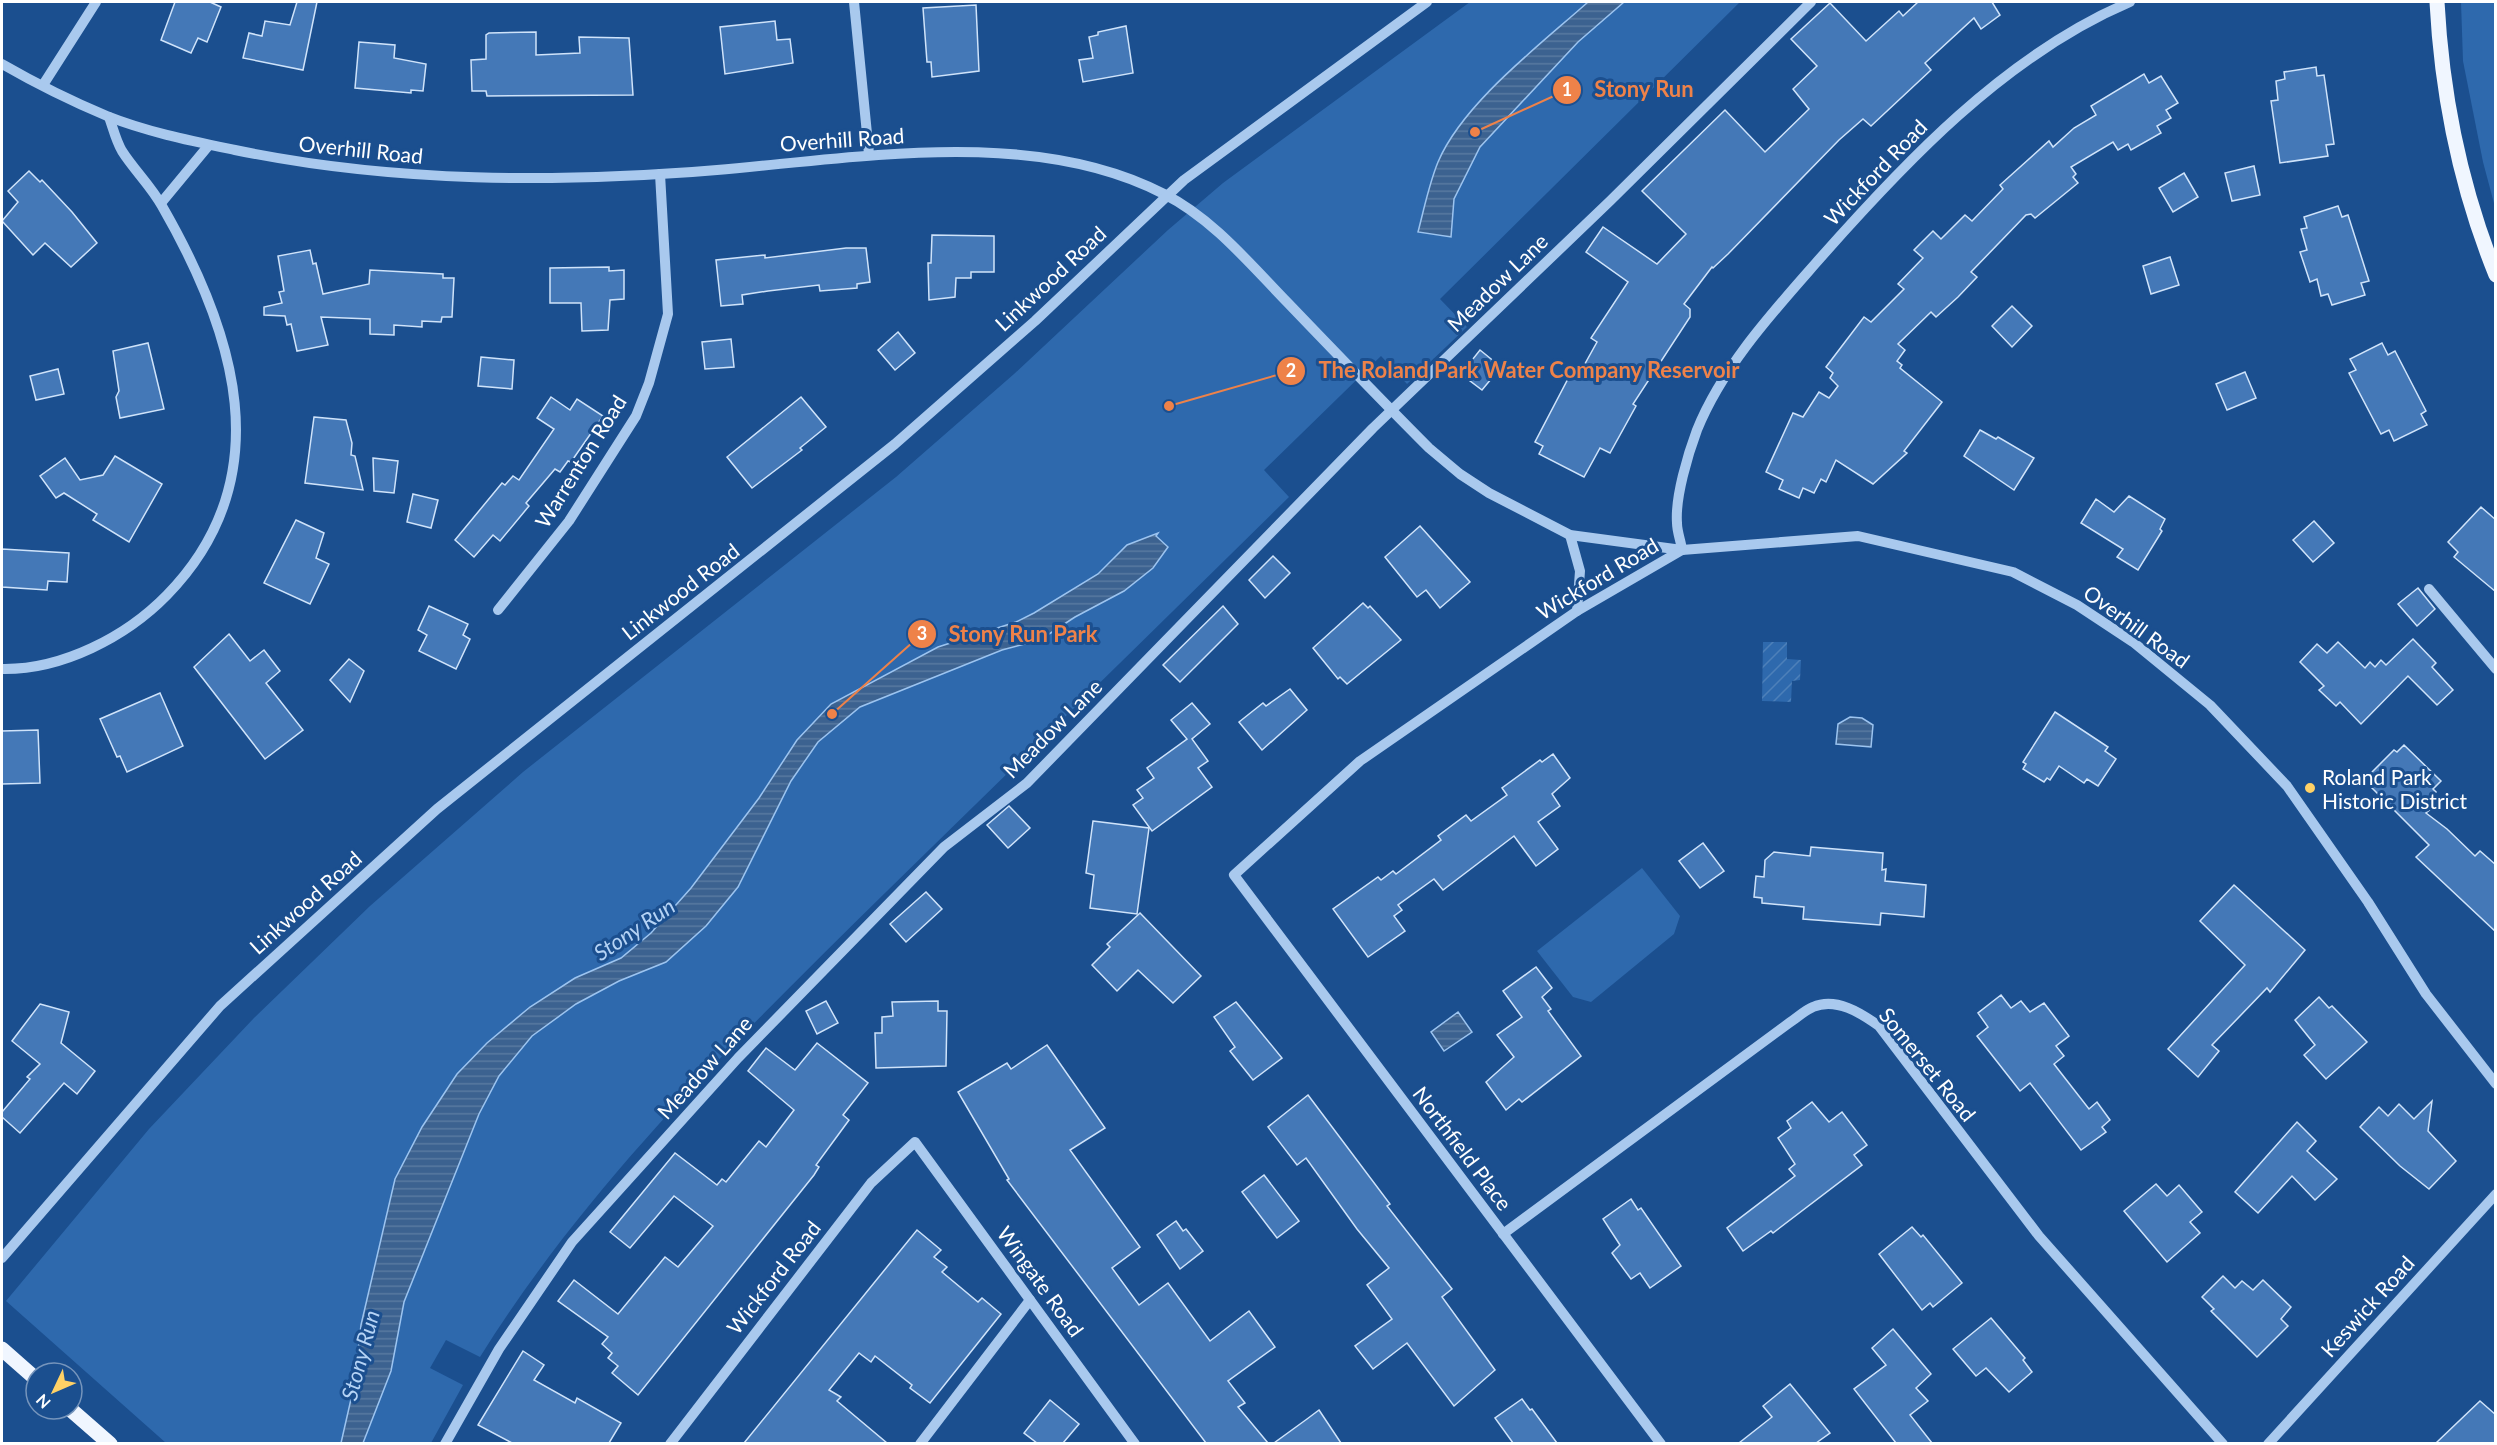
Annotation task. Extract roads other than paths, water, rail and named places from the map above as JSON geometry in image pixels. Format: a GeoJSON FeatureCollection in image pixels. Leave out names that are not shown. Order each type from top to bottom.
{"type":"FeatureCollection","features":[{"type":"Feature","properties":{"kind":"main road"},"geometry":{"type":"LineString","coordinates":[[2437,2],[2440,65],[2450,128],[2466,193],[2496,275]]}},
{"type":"Feature","properties":{"kind":"main road"},"geometry":{"type":"LineString","coordinates":[[2,1349],[24,1368]]}},
{"type":"Feature","properties":{"kind":"main road"},"geometry":{"type":"LineString","coordinates":[[84,1421],[110,1443]]}},
{"type":"Feature","properties":{"kind":"street"},"geometry":{"type":"LineString","coordinates":[[43,85],[96,2]]}},
{"type":"Feature","properties":{"kind":"street"},"geometry":{"type":"LineString","coordinates":[[854,2],[869,154]]}},
{"type":"Feature","properties":{"kind":"street","name":"Linkwood Road"},"geometry":{"type":"LineString","coordinates":[[2,1258],[220,1005],[437,809],[895,444],[1035,321],[1167,195],[1209,160],[1427,2]]}},
{"type":"Feature","properties":{"kind":"street","name":"Meadow Lane"},"geometry":{"type":"LineString","coordinates":[[445,1443],[499,1349],[572,1242],[738,1058],[944,847],[1027,783],[1391,410],[1610,201],[1811,2]]}},
{"type":"Feature","properties":{"kind":"street","name":"Wickford Road"},"geometry":{"type":"LineString","coordinates":[[1234,875],[1360,761],[1577,611],[1682,550],[1677,522],[1683,478],[1697,430],[1730,372],[1778,306],[1929,141],[2057,40],[2094,17],[2130,2]]}},
{"type":"Feature","properties":{"kind":"street","name":"Overhill Road"},"geometry":{"type":"LineString","coordinates":[[2,64],[109,117],[209,145],[320,167],[401,175],[511,178],[660,174],[869,154],[959,153],[1057,160],[1095,168],[1167,195],[1199,216],[1230,245],[1391,410],[1460,474],[1515,508],[1570,535],[1682,550],[1858,536],[2013,572],[2092,615],[2133,642],[2210,705],[2287,786],[2368,902],[2426,993],[2496,1084]]}},
{"type":"Feature","properties":{"kind":"street"},"geometry":{"type":"LineString","coordinates":[[2,669],[59,660],[100,645],[132,625],[160,603],[192,570],[217,521],[237,453],[237,416],[229,362],[215,316],[196,268],[161,203],[121,150],[109,117]]}},
{"type":"Feature","properties":{"kind":"street"},"geometry":{"type":"LineString","coordinates":[[161,203],[209,145]]}},
{"type":"Feature","properties":{"kind":"street","name":"Warrenton Road"},"geometry":{"type":"LineString","coordinates":[[498,610],[569,521],[636,416],[649,383],[668,314],[660,174]]}},
{"type":"Feature","properties":{"kind":"street"},"geometry":{"type":"LineString","coordinates":[[1570,535],[1580,571],[1577,611]]}},
{"type":"Feature","properties":{"kind":"street"},"geometry":{"type":"LineString","coordinates":[[2428,589],[2496,669]]}},
{"type":"Feature","properties":{"kind":"street","name":"Northfield Place"},"geometry":{"type":"LineString","coordinates":[[1234,875],[1661,1443]]}},
{"type":"Feature","properties":{"kind":"street","name":"Somerset Road"},"geometry":{"type":"LineString","coordinates":[[1503,1234],[1814,1006],[1841,1005],[1861,1012],[1879,1026],[2039,1236],[2223,1443]]}},
{"type":"Feature","properties":{"kind":"street","name":"Wickford Road"},"geometry":{"type":"LineString","coordinates":[[669,1443],[871,1183],[915,1142]]}},
{"type":"Feature","properties":{"kind":"street","name":"Wingate Road"},"geometry":{"type":"LineString","coordinates":[[915,1142],[1136,1443]]}},
{"type":"Feature","properties":{"kind":"street","name":"Keswick Road"},"geometry":{"type":"LineString","coordinates":[[2268,1443],[2496,1194]]}},
{"type":"Feature","properties":{"kind":"street"},"geometry":{"type":"LineString","coordinates":[[920,1443],[1030,1300]]}},
{"type":"Feature","properties":{"kind":"water"},"geometry":{"type":"Polygon","coordinates":[[[1588,2],[1624,2],[1578,42],[1480,147],[1454,199],[1451,237],[1418,232],[1438,162],[1465,118],[1526,56],[1588,2]]]}},
{"type":"Feature","properties":{"kind":"water"},"geometry":{"type":"Polygon","coordinates":[[[1158,533],[1156,536],[1168,547],[1153,568],[1124,591],[1075,617],[1040,640],[1002,650],[860,707],[818,742],[791,781],[738,887],[706,926],[666,962],[619,981],[576,1004],[532,1036],[499,1076],[479,1114],[404,1302],[391,1371],[363,1443],[341,1443],[354,1386],[361,1325],[395,1179],[422,1127],[457,1074],[487,1043],[530,1007],[575,978],[621,958],[651,933],[691,888],[759,798],[797,740],[831,704],[938,647],[1016,622],[1034,613],[1098,574],[1127,545],[1158,533]]]}},
{"type":"Feature","properties":{"kind":"water"},"geometry":{"type":"Polygon","coordinates":[[[1850,717],[1862,718],[1873,725],[1871,747],[1836,744],[1838,724],[1850,717]]]}},
{"type":"Feature","properties":{"kind":"water"},"geometry":{"type":"Polygon","coordinates":[[[1458,1012],[1472,1032],[1444,1051],[1431,1032],[1458,1012]]]}},
{"type":"Feature","properties":{"kind":"place","name":"Stony Run"},"geometry":{"type":"Point","coordinates":[1475,132]}},
{"type":"Feature","properties":{"kind":"place","name":"The Roland Park Water Company Reservoir"},"geometry":{"type":"Point","coordinates":[1169,406]}},
{"type":"Feature","properties":{"kind":"place","name":"Stony Run Park"},"geometry":{"type":"Point","coordinates":[832,714]}},
{"type":"Feature","properties":{"kind":"place","name":"Roland Park Historic District"},"geometry":{"type":"Point","coordinates":[2310,788]}}]}
